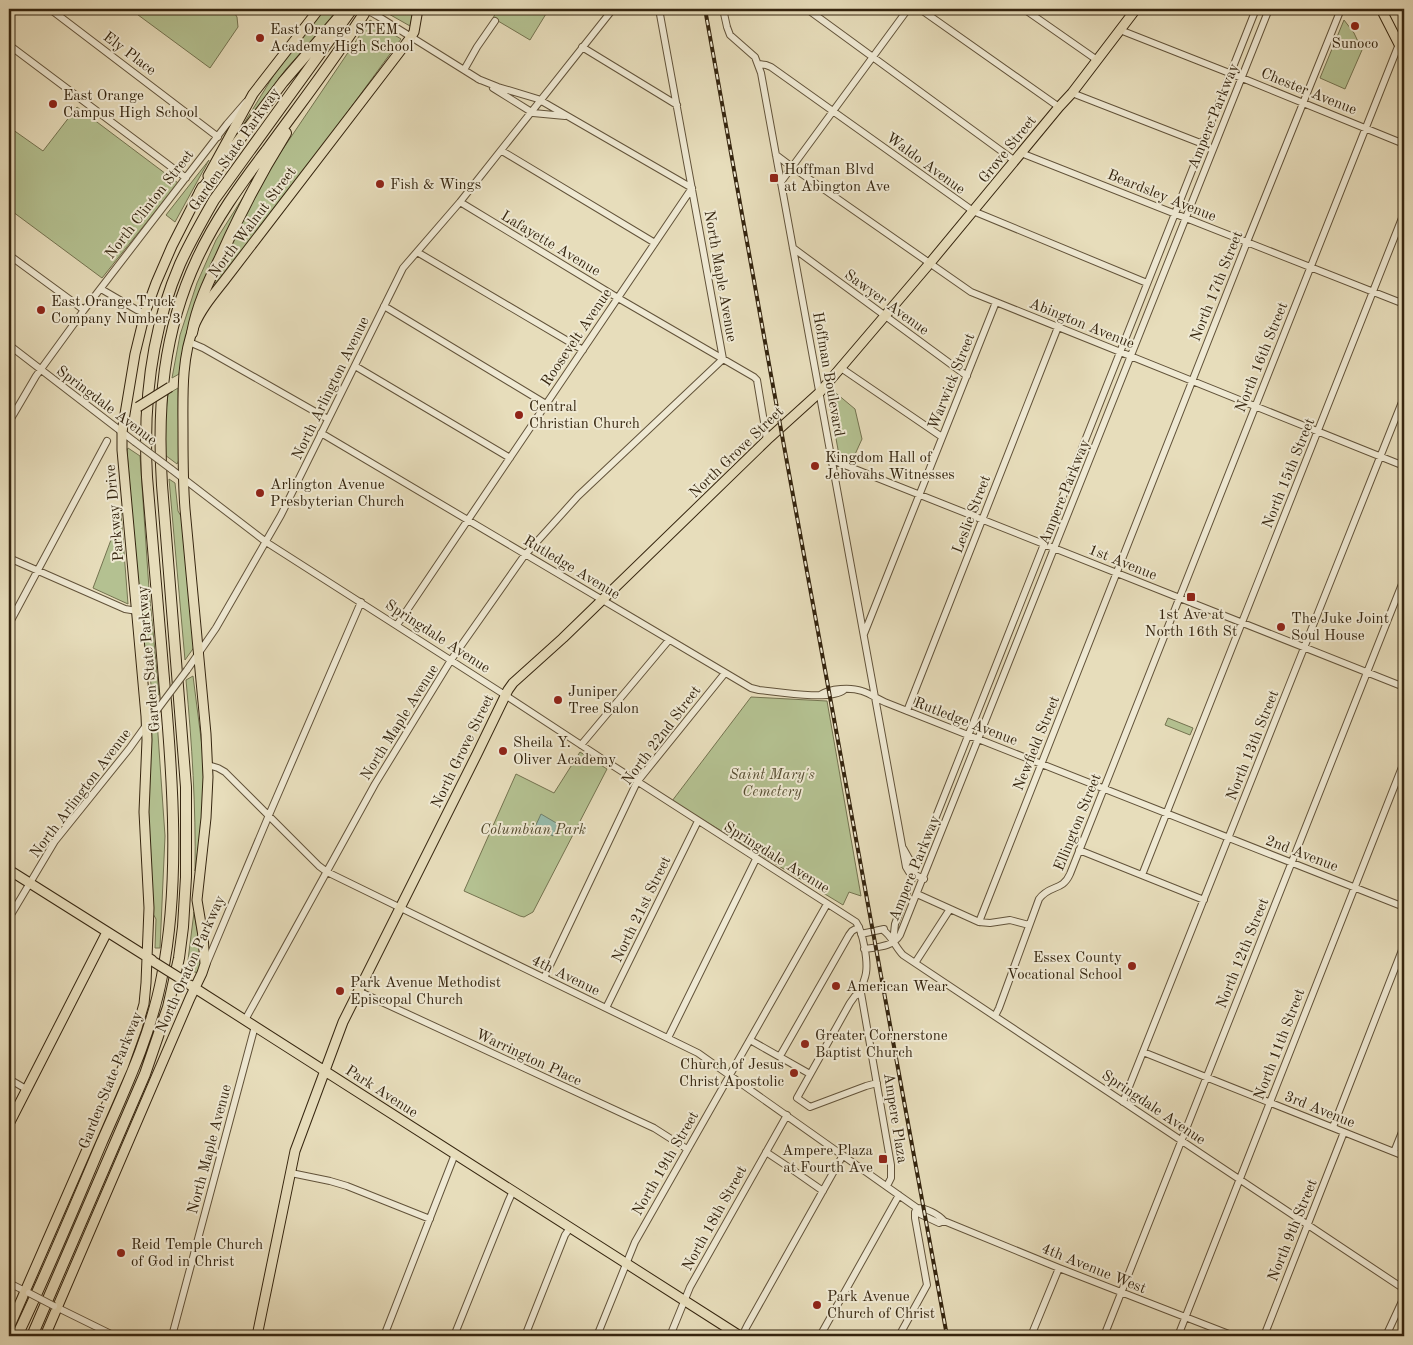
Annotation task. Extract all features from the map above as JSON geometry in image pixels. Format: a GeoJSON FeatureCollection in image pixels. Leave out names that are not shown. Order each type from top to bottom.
{"type":"FeatureCollection","features":[{"type":"Feature","properties":{"kind":"highway"},"geometry":{"type":"LineString","coordinates":[[200,192],[283,82],[346,9]]}},
{"type":"Feature","properties":{"kind":"highway","name":"Garden State Parkway"},"geometry":{"type":"LineString","coordinates":[[17,1336],[140,1053],[156,1001],[167,946],[173,862],[171,769],[146,446],[149,384],[159,328],[169,293],[182,259],[214,200],[352,9]]}},
{"type":"Feature","properties":{"kind":"highway","name":"Garden State Parkway"},"geometry":{"type":"LineString","coordinates":[[32,1336],[147,1069],[168,1007],[180,952],[186,877],[186,786],[162,495],[160,445],[161,395],[168,344],[185,287],[211,232],[243,182],[321,76],[366,9]]}},
{"type":"Feature","properties":{"kind":"highway"},"geometry":{"type":"LineString","coordinates":[[190,338],[196,311],[228,239],[255,185],[321,76]]}},
{"type":"Feature","properties":{"kind":"main road","name":"North Clinton Street"},"geometry":{"type":"LineString","coordinates":[[253,94],[319,9]]}},
{"type":"Feature","properties":{"kind":"main road","name":"North Walnut Street"},"geometry":{"type":"LineString","coordinates":[[184,479],[183,375],[190,338],[201,313],[411,37],[414,32],[418,9]]}},
{"type":"Feature","properties":{"kind":"main road","name":"Grove Street"},"geometry":{"type":"LineString","coordinates":[[896,304],[1072,92],[1136,9]]}},
{"type":"Feature","properties":{"kind":"main road"},"geometry":{"type":"LineString","coordinates":[[1381,9],[1404,54]]}},
{"type":"Feature","properties":{"kind":"main road","name":"Parkway Drive"},"geometry":{"type":"LineString","coordinates":[[151,959],[144,812],[146,726],[122,432],[136,349],[145,314],[156,284],[172,246],[253,94]]}},
{"type":"Feature","properties":{"kind":"main road","name":"North Grove Street"},"geometry":{"type":"LineString","coordinates":[[258,1336],[295,1151],[324,1070],[343,1022],[505,695],[513,683],[603,600],[767,440],[820,392],[896,304]]}},
{"type":"Feature","properties":{"kind":"main road"},"geometry":{"type":"LineString","coordinates":[[129,391],[130,404],[133,407],[138,407],[170,387],[183,375]]}},
{"type":"Feature","properties":{"kind":"main road"},"geometry":{"type":"LineString","coordinates":[[184,479],[185,510],[208,766],[207,807],[197,900],[205,949],[205,964],[202,973]]}},
{"type":"Feature","properties":{"kind":"main road","name":"Park Avenue"},"geometry":{"type":"LineString","coordinates":[[9,870],[741,1336]]}},
{"type":"Feature","properties":{"kind":"main road"},"geometry":{"type":"LineString","coordinates":[[9,1124],[107,932]]}},
{"type":"Feature","properties":{"kind":"main road","name":"North Oraton Parkway"},"geometry":{"type":"LineString","coordinates":[[9,1328],[27,1292],[136,1033],[143,1010],[151,959]]}},
{"type":"Feature","properties":{"kind":"main road","name":"North Oraton Parkway"},"geometry":{"type":"LineString","coordinates":[[45,1336],[56,1306],[202,973]]}},
{"type":"Feature","properties":{"kind":"street","name":"Ely Place"},"geometry":{"type":"LineString","coordinates":[[50,9],[218,136]]}},
{"type":"Feature","properties":{"kind":"street"},"geometry":{"type":"LineString","coordinates":[[366,9],[532,112],[569,117]]}},
{"type":"Feature","properties":{"kind":"street","name":"North Arlington Avenue"},"geometry":{"type":"LineString","coordinates":[[9,918],[55,841],[146,726],[216,628],[281,515],[403,268],[502,151],[613,9]]}},
{"type":"Feature","properties":{"kind":"street","name":"North Maple Avenue"},"geometry":{"type":"LineString","coordinates":[[245,1020],[375,784],[451,660],[525,554],[578,496],[723,359],[659,9]]}},
{"type":"Feature","properties":{"kind":"street"},"geometry":{"type":"LineString","coordinates":[[723,9],[730,35],[753,54],[759,64]]}},
{"type":"Feature","properties":{"kind":"street"},"geometry":{"type":"LineString","coordinates":[[807,9],[1015,161]]}},
{"type":"Feature","properties":{"kind":"street"},"geometry":{"type":"LineString","coordinates":[[781,182],[908,9]]}},
{"type":"Feature","properties":{"kind":"street"},"geometry":{"type":"LineString","coordinates":[[920,9],[1059,107]]}},
{"type":"Feature","properties":{"kind":"street"},"geometry":{"type":"LineString","coordinates":[[1024,9],[1097,60]]}},
{"type":"Feature","properties":{"kind":"street"},"geometry":{"type":"LineString","coordinates":[[1257,9],[1268,11]]}},
{"type":"Feature","properties":{"kind":"street","name":"Ampere Parkway"},"geometry":{"type":"LineString","coordinates":[[893,942],[895,924],[922,852],[1257,9]]}},
{"type":"Feature","properties":{"kind":"street","name":"North 17th Street"},"geometry":{"type":"LineString","coordinates":[[1117,573],[1192,380],[1341,9]]}},
{"type":"Feature","properties":{"kind":"street","name":"Ampere Parkway"},"geometry":{"type":"LineString","coordinates":[[893,942],[900,935],[924,878],[1268,11]]}},
{"type":"Feature","properties":{"kind":"street"},"geometry":{"type":"LineString","coordinates":[[464,70],[477,47],[496,21]]}},
{"type":"Feature","properties":{"kind":"street","name":"Chester Avenue"},"geometry":{"type":"LineString","coordinates":[[1120,30],[1404,144]]}},
{"type":"Feature","properties":{"kind":"street","name":"North 16th Street"},"geometry":{"type":"LineString","coordinates":[[1146,680],[1399,44]]}},
{"type":"Feature","properties":{"kind":"street"},"geometry":{"type":"LineString","coordinates":[[9,45],[186,178]]}},
{"type":"Feature","properties":{"kind":"street"},"geometry":{"type":"LineString","coordinates":[[582,47],[677,105]]}},
{"type":"Feature","properties":{"kind":"street","name":"Waldo Avenue"},"geometry":{"type":"LineString","coordinates":[[759,64],[766,64],[772,67],[973,212],[1148,283]]}},
{"type":"Feature","properties":{"kind":"street","name":"Hoffman Boulevard"},"geometry":{"type":"LineString","coordinates":[[759,64],[906,869],[914,875]]}},
{"type":"Feature","properties":{"kind":"street"},"geometry":{"type":"LineString","coordinates":[[478,79],[493,86],[540,100],[692,188]]}},
{"type":"Feature","properties":{"kind":"street"},"geometry":{"type":"LineString","coordinates":[[1072,92],[1202,144]]}},
{"type":"Feature","properties":{"kind":"street"},"geometry":{"type":"LineString","coordinates":[[514,102],[517,93]]}},
{"type":"Feature","properties":{"kind":"street","name":"North Clinton Street"},"geometry":{"type":"LineString","coordinates":[[9,422],[40,370],[84,310],[231,118],[253,94]]}},
{"type":"Feature","properties":{"kind":"street"},"geometry":{"type":"LineString","coordinates":[[502,151],[655,243]]}},
{"type":"Feature","properties":{"kind":"street","name":"Beardsley Avenue"},"geometry":{"type":"LineString","coordinates":[[1022,153],[1404,304]]}},
{"type":"Feature","properties":{"kind":"street","name":"Abington Avenue"},"geometry":{"type":"LineString","coordinates":[[776,155],[971,292],[1404,466]]}},
{"type":"Feature","properties":{"kind":"street","name":"Roosevelt Avenue"},"geometry":{"type":"LineString","coordinates":[[397,625],[692,188]]}},
{"type":"Feature","properties":{"kind":"street","name":"Lafayette Avenue"},"geometry":{"type":"LineString","coordinates":[[460,202],[618,298],[756,378],[767,440]]}},
{"type":"Feature","properties":{"kind":"street","name":"North 15th Street"},"geometry":{"type":"LineString","coordinates":[[1142,875],[1404,213]]}},
{"type":"Feature","properties":{"kind":"street","name":"Sawyer Avenue"},"geometry":{"type":"LineString","coordinates":[[793,248],[967,376]]}},
{"type":"Feature","properties":{"kind":"street"},"geometry":{"type":"LineString","coordinates":[[417,252],[583,350]]}},
{"type":"Feature","properties":{"kind":"street"},"geometry":{"type":"LineString","coordinates":[[9,255],[84,310]]}},
{"type":"Feature","properties":{"kind":"street"},"geometry":{"type":"LineString","coordinates":[[101,289],[145,314]]}},
{"type":"Feature","properties":{"kind":"street","name":"Warwick Street"},"geometry":{"type":"LineString","coordinates":[[864,635],[996,302]]}},
{"type":"Feature","properties":{"kind":"street"},"geometry":{"type":"LineString","coordinates":[[384,306],[546,404]]}},
{"type":"Feature","properties":{"kind":"street","name":"Leslie Street"},"geometry":{"type":"LineString","coordinates":[[907,711],[1058,327]]}},
{"type":"Feature","properties":{"kind":"street"},"geometry":{"type":"LineString","coordinates":[[190,338],[203,348],[328,420]]}},
{"type":"Feature","properties":{"kind":"street","name":"Springdale Avenue"},"geometry":{"type":"LineString","coordinates":[[9,346],[266,542],[853,920],[860,931]]}},
{"type":"Feature","properties":{"kind":"street"},"geometry":{"type":"LineString","coordinates":[[355,366],[510,458]]}},
{"type":"Feature","properties":{"kind":"street"},"geometry":{"type":"LineString","coordinates":[[841,368],[942,438]]}},
{"type":"Feature","properties":{"kind":"street","name":"North 13th Street"},"geometry":{"type":"LineString","coordinates":[[1123,1102],[1404,397]]}},
{"type":"Feature","properties":{"kind":"street","name":"Rutledge Avenue"},"geometry":{"type":"LineString","coordinates":[[321,433],[755,690],[820,695],[839,689],[860,690],[907,711],[1190,822]]}},
{"type":"Feature","properties":{"kind":"street"},"geometry":{"type":"LineString","coordinates":[[9,624],[107,441]]}},
{"type":"Feature","properties":{"kind":"street","name":"1st Avenue"},"geometry":{"type":"LineString","coordinates":[[832,460],[1404,686]]}},
{"type":"Feature","properties":{"kind":"street"},"geometry":{"type":"LineString","coordinates":[[9,558],[126,609],[137,612]]}},
{"type":"Feature","properties":{"kind":"street","name":"Newfield Street"},"geometry":{"type":"LineString","coordinates":[[979,922],[1117,573]]}},
{"type":"Feature","properties":{"kind":"street","name":"North 12th Street"},"geometry":{"type":"LineString","coordinates":[[1104,1336],[1404,579]]}},
{"type":"Feature","properties":{"kind":"street","name":"North Oraton Parkway"},"geometry":{"type":"LineString","coordinates":[[202,973],[361,602]]}},
{"type":"Feature","properties":{"kind":"street"},"geometry":{"type":"LineString","coordinates":[[581,746],[669,640]]}},
{"type":"Feature","properties":{"kind":"street","name":"North 22nd Street"},"geometry":{"type":"LineString","coordinates":[[544,978],[637,782],[726,672]]}},
{"type":"Feature","properties":{"kind":"street","name":"Ellington Street"},"geometry":{"type":"LineString","coordinates":[[995,1016],[1037,902],[1046,891],[1061,886],[1066,882],[1146,680]]}},
{"type":"Feature","properties":{"kind":"street","name":"North 11th Street"},"geometry":{"type":"LineString","coordinates":[[1178,1336],[1404,762]]}},
{"type":"Feature","properties":{"kind":"street","name":"4th Avenue"},"geometry":{"type":"LineString","coordinates":[[208,766],[225,772],[327,872],[698,1053],[917,1208],[922,1208],[940,1216],[944,1221]]}},
{"type":"Feature","properties":{"kind":"street","name":"North 21st Street"},"geometry":{"type":"LineString","coordinates":[[606,1008],[698,821]]}},
{"type":"Feature","properties":{"kind":"street","name":"2nd Avenue"},"geometry":{"type":"LineString","coordinates":[[1190,822],[1404,907]]}},
{"type":"Feature","properties":{"kind":"street","name":"Hoffman Boulevard"},"geometry":{"type":"LineString","coordinates":[[902,844],[912,864],[914,875]]}},
{"type":"Feature","properties":{"kind":"street"},"geometry":{"type":"LineString","coordinates":[[1080,850],[1204,900]]}},
{"type":"Feature","properties":{"kind":"street"},"geometry":{"type":"LineString","coordinates":[[907,853],[915,854],[922,852]]}},
{"type":"Feature","properties":{"kind":"street"},"geometry":{"type":"LineString","coordinates":[[668,1038],[756,859]]}},
{"type":"Feature","properties":{"kind":"street"},"geometry":{"type":"LineString","coordinates":[[914,875],[924,878]]}},
{"type":"Feature","properties":{"kind":"street"},"geometry":{"type":"LineString","coordinates":[[917,894],[979,922],[990,923],[1010,920],[1029,925]]}},
{"type":"Feature","properties":{"kind":"street","name":"North 19th Street"},"geometry":{"type":"LineString","coordinates":[[597,1336],[635,1242],[827,904]]}},
{"type":"Feature","properties":{"kind":"street"},"geometry":{"type":"LineString","coordinates":[[915,963],[950,909]]}},
{"type":"Feature","properties":{"kind":"street"},"geometry":{"type":"LineString","coordinates":[[780,1056],[854,929],[860,931],[882,930],[895,924]]}},
{"type":"Feature","properties":{"kind":"street","name":"Springdale Avenue"},"geometry":{"type":"LineString","coordinates":[[882,930],[888,933],[901,953],[915,963],[1404,1290]]}},
{"type":"Feature","properties":{"kind":"street"},"geometry":{"type":"LineString","coordinates":[[860,931],[867,967],[861,993],[851,1000],[797,1098],[810,1107],[877,1083]]}},
{"type":"Feature","properties":{"kind":"street"},"geometry":{"type":"LineString","coordinates":[[864,949],[893,942]]}},
{"type":"Feature","properties":{"kind":"street"},"geometry":{"type":"LineString","coordinates":[[1332,1127],[1404,945]]}},
{"type":"Feature","properties":{"kind":"street","name":"Warrington Place"},"geometry":{"type":"LineString","coordinates":[[358,991],[654,1128],[687,1149]]}},
{"type":"Feature","properties":{"kind":"street","name":"Ampere Plaza"},"geometry":{"type":"LineString","coordinates":[[861,993],[891,1165],[891,1178],[887,1186]]}},
{"type":"Feature","properties":{"kind":"street","name":"North Maple Avenue"},"geometry":{"type":"LineString","coordinates":[[172,1336],[255,1026]]}},
{"type":"Feature","properties":{"kind":"street"},"geometry":{"type":"LineString","coordinates":[[750,1040],[810,1074]]}},
{"type":"Feature","properties":{"kind":"street","name":"3rd Avenue"},"geometry":{"type":"LineString","coordinates":[[1143,1052],[1404,1156]]}},
{"type":"Feature","properties":{"kind":"street"},"geometry":{"type":"LineString","coordinates":[[9,1079],[26,1089]]}},
{"type":"Feature","properties":{"kind":"street","name":"North 18th Street"},"geometry":{"type":"LineString","coordinates":[[670,1336],[690,1287],[787,1115]]}},
{"type":"Feature","properties":{"kind":"street"},"geometry":{"type":"LineString","coordinates":[[1394,1152],[1404,1127]]}},
{"type":"Feature","properties":{"kind":"street","name":"North 9th Street"},"geometry":{"type":"LineString","coordinates":[[1264,1336],[1344,1132]]}},
{"type":"Feature","properties":{"kind":"street"},"geometry":{"type":"LineString","coordinates":[[766,1152],[823,1191]]}},
{"type":"Feature","properties":{"kind":"street"},"geometry":{"type":"LineString","coordinates":[[384,1336],[456,1154]]}},
{"type":"Feature","properties":{"kind":"street"},"geometry":{"type":"LineString","coordinates":[[741,1336],[843,1155]]}},
{"type":"Feature","properties":{"kind":"street"},"geometry":{"type":"LineString","coordinates":[[291,1173],[347,1186],[430,1219]]}},
{"type":"Feature","properties":{"kind":"street"},"geometry":{"type":"LineString","coordinates":[[454,1336],[513,1191]]}},
{"type":"Feature","properties":{"kind":"street"},"geometry":{"type":"LineString","coordinates":[[820,1336],[899,1195]]}},
{"type":"Feature","properties":{"kind":"street"},"geometry":{"type":"LineString","coordinates":[[900,1336],[927,1285],[915,1218],[917,1208]]}},
{"type":"Feature","properties":{"kind":"street","name":"4th Avenue West"},"geometry":{"type":"LineString","coordinates":[[944,1221],[1234,1336]]}},
{"type":"Feature","properties":{"kind":"street"},"geometry":{"type":"LineString","coordinates":[[525,1336],[565,1235],[570,1228]]}},
{"type":"Feature","properties":{"kind":"street"},"geometry":{"type":"LineString","coordinates":[[1032,1336],[1059,1268]]}},
{"type":"Feature","properties":{"kind":"street"},"geometry":{"type":"LineString","coordinates":[[9,1283],[115,1336]]}},
{"type":"Feature","properties":{"kind":"street"},"geometry":{"type":"LineString","coordinates":[[1386,1336],[1404,1297]]}},
{"type":"Feature","properties":{"kind":"green space"},"geometry":{"type":"Polygon","coordinates":[[[130,9],[232,9],[237,17],[238,27],[210,68],[130,9]]]}},
{"type":"Feature","properties":{"kind":"green space"},"geometry":{"type":"Polygon","coordinates":[[[323,9],[340,9],[286,69],[227,151],[275,73],[323,9]]]}},
{"type":"Feature","properties":{"kind":"green space"},"geometry":{"type":"Polygon","coordinates":[[[380,9],[414,9],[410,26],[380,9]]]}},
{"type":"Feature","properties":{"kind":"green space"},"geometry":{"type":"Polygon","coordinates":[[[498,9],[549,9],[530,40],[493,18],[498,9]]]}},
{"type":"Feature","properties":{"kind":"green space"},"geometry":{"type":"Polygon","coordinates":[[[370,20],[401,39],[302,174],[217,283],[212,282],[268,171],[370,20]]]}},
{"type":"Feature","properties":{"kind":"green space"},"geometry":{"type":"Polygon","coordinates":[[[1344,20],[1354,33],[1362,50],[1345,89],[1320,78],[1344,20]]]}},
{"type":"Feature","properties":{"kind":"green space","name":"East Orange Campus High School"},"geometry":{"type":"Polygon","coordinates":[[[77,107],[178,183],[102,278],[9,209],[9,127],[43,151],[77,107]]]}},
{"type":"Feature","properties":{"kind":"green space"},"geometry":{"type":"Polygon","coordinates":[[[209,160],[175,222],[166,215],[209,160]]]}},
{"type":"Feature","properties":{"kind":"green space"},"geometry":{"type":"Polygon","coordinates":[[[254,180],[187,335],[179,374],[172,378],[180,335],[197,283],[216,240],[254,180]]]}},
{"type":"Feature","properties":{"kind":"green space"},"geometry":{"type":"Polygon","coordinates":[[[178,388],[179,460],[177,464],[165,455],[165,420],[168,394],[178,388]]]}},
{"type":"Feature","properties":{"kind":"green space"},"geometry":{"type":"Polygon","coordinates":[[[831,389],[855,409],[862,439],[852,461],[839,455],[829,400],[831,389]]]}},
{"type":"Feature","properties":{"kind":"green space"},"geometry":{"type":"Polygon","coordinates":[[[128,448],[140,456],[149,589],[159,694],[153,701],[150,676],[146,666],[128,448]]]}},
{"type":"Feature","properties":{"kind":"green space"},"geometry":{"type":"Polygon","coordinates":[[[169,479],[175,483],[178,511],[182,518],[195,646],[185,660],[169,479]]]}},
{"type":"Feature","properties":{"kind":"green space"},"geometry":{"type":"Polygon","coordinates":[[[121,513],[128,604],[93,588],[121,513]]]}},
{"type":"Feature","properties":{"kind":"green space"},"geometry":{"type":"Polygon","coordinates":[[[193,676],[203,754],[204,806],[195,871],[193,776],[186,680],[193,676]]]}},
{"type":"Feature","properties":{"kind":"green space","name":"Saint Mary's Cemetery"},"geometry":{"type":"Polygon","coordinates":[[[751,697],[827,701],[861,896],[849,892],[843,905],[672,801],[751,697]]]}},
{"type":"Feature","properties":{"kind":"green space"},"geometry":{"type":"Polygon","coordinates":[[[1168,718],[1193,728],[1190,735],[1165,725],[1168,718]]]}},
{"type":"Feature","properties":{"kind":"green space"},"geometry":{"type":"Polygon","coordinates":[[[157,720],[165,836],[160,948],[155,948],[156,919],[152,912],[148,797],[152,729],[157,720]]]}},
{"type":"Feature","properties":{"kind":"green space","name":"Columbian Park"},"geometry":{"type":"Polygon","coordinates":[[[580,752],[607,769],[533,912],[524,917],[520,916],[464,891],[516,774],[554,793],[580,752]]]}},
{"type":"Feature","properties":{"kind":"green space"},"geometry":{"type":"Polygon","coordinates":[[[194,912],[203,963],[197,973],[187,968],[194,912]]]}},
{"type":"Feature","properties":{"kind":"shaded area"},"geometry":{"type":"Polygon","coordinates":[[[541,814],[558,824],[553,836],[535,827],[541,814]]]}},
{"type":"Feature","properties":{"kind":"railway"},"geometry":{"type":"LineString","coordinates":[[705,9],[947,1336]]}},
{"type":"Feature","properties":{"kind":"place","name":"Sunoco"},"geometry":{"type":"Point","coordinates":[1355,26]}},
{"type":"Feature","properties":{"kind":"place","name":"East Orange STEM Academy High School"},"geometry":{"type":"Point","coordinates":[260,38]}},
{"type":"Feature","properties":{"kind":"place","name":"East Orange Campus High School"},"geometry":{"type":"Point","coordinates":[53,104]}},
{"type":"Feature","properties":{"kind":"place","name":"Hoffman Blvd at Abington Ave"},"geometry":{"type":"Point","coordinates":[774,178]}},
{"type":"Feature","properties":{"kind":"place","name":"Fish & Wings"},"geometry":{"type":"Point","coordinates":[380,184]}},
{"type":"Feature","properties":{"kind":"place","name":"East Orange Truck Company Number 3"},"geometry":{"type":"Point","coordinates":[41,310]}},
{"type":"Feature","properties":{"kind":"place","name":"Central Christian Church"},"geometry":{"type":"Point","coordinates":[519,415]}},
{"type":"Feature","properties":{"kind":"place","name":"Kingdom Hall of Jehovahs Witnesses"},"geometry":{"type":"Point","coordinates":[815,466]}},
{"type":"Feature","properties":{"kind":"place","name":"Arlington Avenue Presbyterian Church"},"geometry":{"type":"Point","coordinates":[260,493]}},
{"type":"Feature","properties":{"kind":"place","name":"1st Ave at North 16th St"},"geometry":{"type":"Point","coordinates":[1191,597]}},
{"type":"Feature","properties":{"kind":"place","name":"The Juke Joint Soul House"},"geometry":{"type":"Point","coordinates":[1281,627]}},
{"type":"Feature","properties":{"kind":"place","name":"Juniper Tree Salon"},"geometry":{"type":"Point","coordinates":[558,700]}},
{"type":"Feature","properties":{"kind":"place","name":"Sheila Y. Oliver Academy"},"geometry":{"type":"Point","coordinates":[503,751]}},
{"type":"Feature","properties":{"kind":"place","name":"Essex County Vocational School"},"geometry":{"type":"Point","coordinates":[1132,966]}},
{"type":"Feature","properties":{"kind":"place","name":"American Wear"},"geometry":{"type":"Point","coordinates":[836,986]}},
{"type":"Feature","properties":{"kind":"place","name":"Park Avenue Methodist Episcopal Church"},"geometry":{"type":"Point","coordinates":[340,991]}},
{"type":"Feature","properties":{"kind":"place","name":"Greater Cornerstone Baptist Church"},"geometry":{"type":"Point","coordinates":[805,1044]}},
{"type":"Feature","properties":{"kind":"place","name":"Church of Jesus Christ Apostolic"},"geometry":{"type":"Point","coordinates":[794,1073]}},
{"type":"Feature","properties":{"kind":"place","name":"Ampere Plaza at Fourth Ave"},"geometry":{"type":"Point","coordinates":[883,1159]}},
{"type":"Feature","properties":{"kind":"place","name":"Reid Temple Church of God in Christ"},"geometry":{"type":"Point","coordinates":[121,1253]}},
{"type":"Feature","properties":{"kind":"place","name":"Park Avenue Church of Christ"},"geometry":{"type":"Point","coordinates":[817,1305]}}]}
